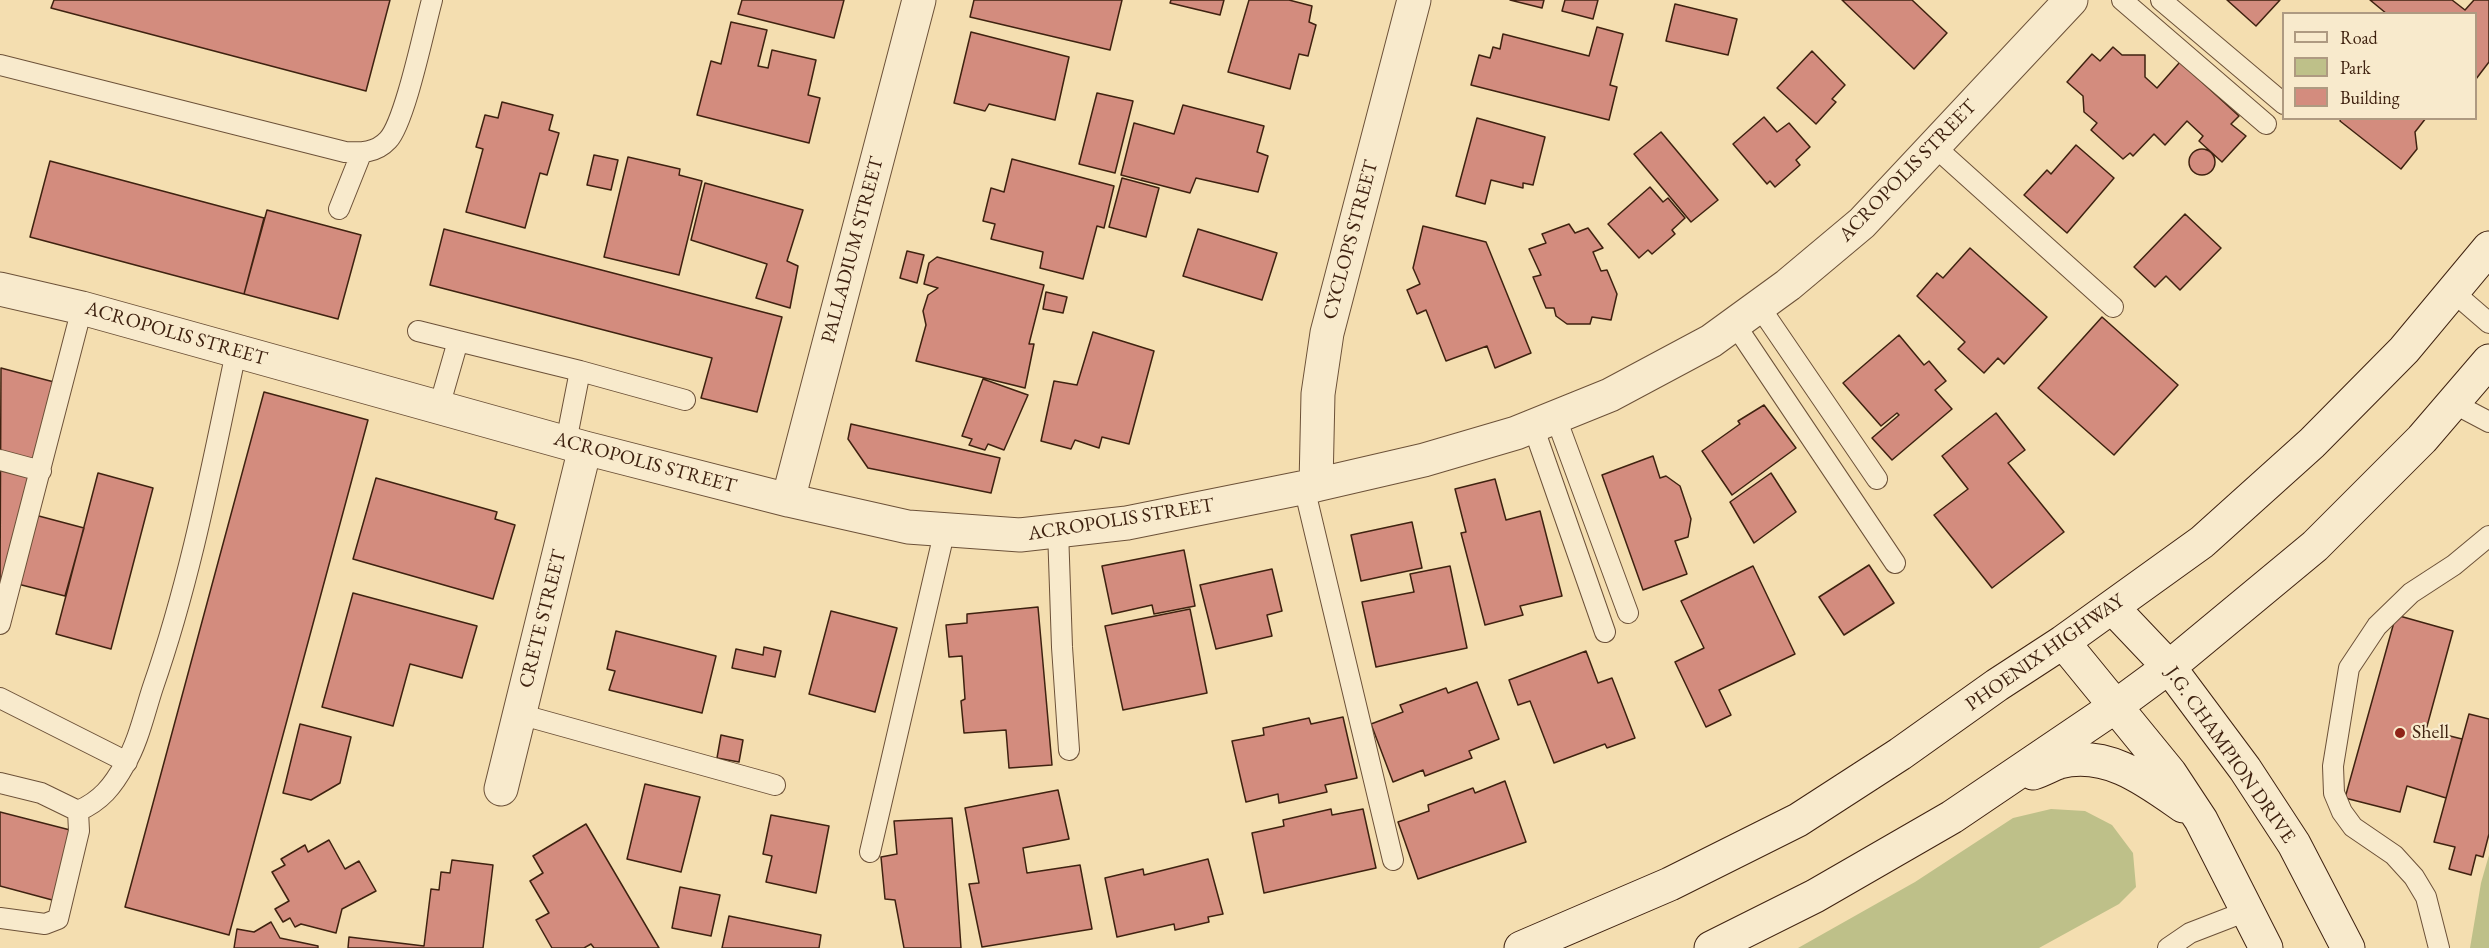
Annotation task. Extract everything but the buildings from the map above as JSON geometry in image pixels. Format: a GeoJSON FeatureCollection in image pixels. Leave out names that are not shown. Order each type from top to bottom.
{"type":"FeatureCollection","features":[{"type":"Feature","properties":{"kind":"street","name":"PALLADIUM STREET"},"geometry":{"type":"LineString","coordinates":[[788,500],[919,0]]}},
{"type":"Feature","properties":{"kind":"street","name":"CYCLOPS STREET"},"geometry":{"type":"LineString","coordinates":[[1310,486],[1318,394],[1327,333],[1414,0]]}},
{"type":"Feature","properties":{"kind":"street","name":"ACROPOLIS STREET"},"geometry":{"type":"LineString","coordinates":[[0,289],[82,308],[576,445],[788,500],[908,527],[1020,535],[1128,523],[1424,460],[1545,422],[1610,395],[1711,341],[1788,285],[1862,223],[2071,0]]}},
{"type":"Feature","properties":{"kind":"street","name":"PHOENIX HIGHWAY"},"geometry":{"type":"LineString","coordinates":[[1521,948],[1670,884],[1798,820],[1900,754],[1997,685],[2063,642],[2202,542],[2312,443],[2404,350],[2489,248]]}},
{"type":"Feature","properties":{"kind":"street"},"geometry":{"type":"LineString","coordinates":[[1711,948],[1815,896],[1952,817],[2116,706],[2169,667],[2315,546],[2422,439],[2489,361]]}},
{"type":"Feature","properties":{"kind":"street","name":"CRETE STREET"},"geometry":{"type":"LineString","coordinates":[[501,789],[576,445]]}},
{"type":"Feature","properties":{"kind":"street","name":"J.G. CHAMPION DRIVE"},"geometry":{"type":"LineString","coordinates":[[2112,607],[2169,667],[2245,769],[2288,834],[2348,948]]}},
{"type":"Feature","properties":{"kind":"street"},"geometry":{"type":"LineString","coordinates":[[2063,642],[2170,773],[2201,820],[2266,948]]}},
{"type":"Feature","properties":{"kind":"street"},"geometry":{"type":"LineString","coordinates":[[1978,800],[2059,762],[2087,759],[2114,764],[2149,781],[2201,820]]}},
{"type":"Feature","properties":{"kind":"lane"},"geometry":{"type":"LineString","coordinates":[[0,65],[345,152],[361,154],[376,149],[389,140],[404,107],[432,0]]}},
{"type":"Feature","properties":{"kind":"lane"},"geometry":{"type":"LineString","coordinates":[[2122,0],[2266,124]]}},
{"type":"Feature","properties":{"kind":"lane"},"geometry":{"type":"LineString","coordinates":[[2161,0],[2282,103]]}},
{"type":"Feature","properties":{"kind":"lane"},"geometry":{"type":"LineString","coordinates":[[1934,146],[2113,307]]}},
{"type":"Feature","properties":{"kind":"lane"},"geometry":{"type":"LineString","coordinates":[[339,209],[361,154]]}},
{"type":"Feature","properties":{"kind":"lane"},"geometry":{"type":"LineString","coordinates":[[2452,291],[2489,323]]}},
{"type":"Feature","properties":{"kind":"lane"},"geometry":{"type":"LineString","coordinates":[[0,624],[82,308]]}},
{"type":"Feature","properties":{"kind":"lane"},"geometry":{"type":"LineString","coordinates":[[1746,315],[1877,479]]}},
{"type":"Feature","properties":{"kind":"lane"},"geometry":{"type":"LineString","coordinates":[[1746,315],[1895,562]]}},
{"type":"Feature","properties":{"kind":"lane"},"geometry":{"type":"LineString","coordinates":[[418,330],[685,400]]}},
{"type":"Feature","properties":{"kind":"lane"},"geometry":{"type":"LineString","coordinates":[[439,406],[458,341]]}},
{"type":"Feature","properties":{"kind":"lane"},"geometry":{"type":"LineString","coordinates":[[78,812],[92,805],[107,793],[127,762],[173,630],[200,523],[236,352]]}},
{"type":"Feature","properties":{"kind":"lane"},"geometry":{"type":"LineString","coordinates":[[576,445],[580,371]]}},
{"type":"Feature","properties":{"kind":"lane"},"geometry":{"type":"LineString","coordinates":[[2453,403],[2489,422]]}},
{"type":"Feature","properties":{"kind":"lane"},"geometry":{"type":"LineString","coordinates":[[1545,422],[1628,613]]}},
{"type":"Feature","properties":{"kind":"lane"},"geometry":{"type":"LineString","coordinates":[[1545,422],[1605,632]]}},
{"type":"Feature","properties":{"kind":"lane"},"geometry":{"type":"LineString","coordinates":[[0,460],[41,471]]}},
{"type":"Feature","properties":{"kind":"lane"},"geometry":{"type":"LineString","coordinates":[[1310,486],[1393,860]]}},
{"type":"Feature","properties":{"kind":"lane"},"geometry":{"type":"LineString","coordinates":[[870,852],[945,529]]}},
{"type":"Feature","properties":{"kind":"lane"},"geometry":{"type":"LineString","coordinates":[[1058,530],[1062,647],[1069,750]]}},
{"type":"Feature","properties":{"kind":"lane"},"geometry":{"type":"LineString","coordinates":[[2439,948],[2426,897],[2414,877],[2394,855],[2353,827],[2342,812],[2334,793],[2333,766],[2349,668],[2377,626],[2411,593],[2454,565],[2489,536]]}},
{"type":"Feature","properties":{"kind":"lane"},"geometry":{"type":"LineString","coordinates":[[0,698],[127,762]]}},
{"type":"Feature","properties":{"kind":"lane"},"geometry":{"type":"LineString","coordinates":[[519,714],[775,785]]}},
{"type":"Feature","properties":{"kind":"lane"},"geometry":{"type":"LineString","coordinates":[[0,783],[41,793],[78,812]]}},
{"type":"Feature","properties":{"kind":"lane"},"geometry":{"type":"LineString","coordinates":[[0,918],[45,924],[58,919],[79,831],[78,812]]}},
{"type":"Feature","properties":{"kind":"lane"},"geometry":{"type":"LineString","coordinates":[[2168,948],[2190,933],[2247,911]]}},
{"type":"Feature","properties":{"kind":"green space"},"geometry":{"type":"Polygon","coordinates":[[[2051,809],[2085,811],[2112,825],[2133,853],[2136,887],[2119,904],[2039,948],[1798,948],[1915,882],[2013,818],[2051,809]]]}},
{"type":"Feature","properties":{"kind":"green space"},"geometry":{"type":"Polygon","coordinates":[[[2489,855],[2489,948],[2470,948],[2481,883],[2489,855]]]}},
{"type":"Feature","properties":{"kind":"place","name":"Shell"},"geometry":{"type":"Point","coordinates":[2400,733]}}]}
